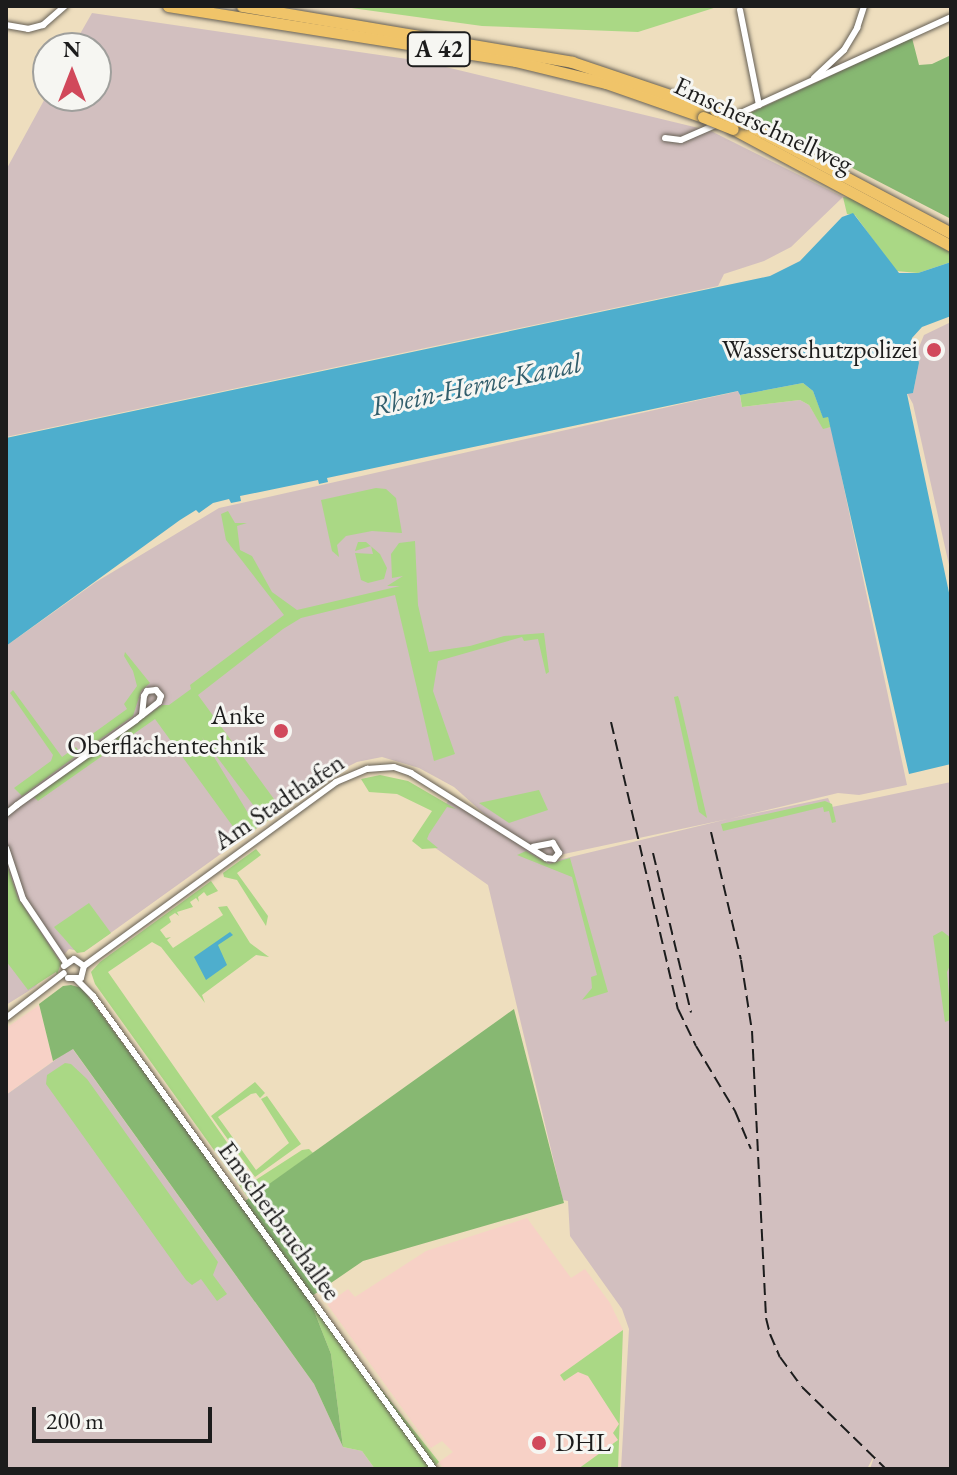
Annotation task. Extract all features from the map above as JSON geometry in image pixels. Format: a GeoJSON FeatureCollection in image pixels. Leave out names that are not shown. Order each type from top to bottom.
{"type":"FeatureCollection","features":[{"type":"Feature","properties":{"kind":"highway","name":"Emscherschnellweg"},"geometry":{"type":"LineString","coordinates":[[168,6],[515,61],[618,86],[703,117],[739,126]]}},
{"type":"Feature","properties":{"kind":"highway","name":"Emscherschnellweg"},"geometry":{"type":"LineString","coordinates":[[242,6],[572,62],[715,110],[739,126],[951,233]]}},
{"type":"Feature","properties":{"kind":"highway","name":"Emscherschnellweg"},"geometry":{"type":"LineString","coordinates":[[830,173],[951,246]]}},
{"type":"Feature","properties":{"kind":"street"},"geometry":{"type":"LineString","coordinates":[[6,25],[35,28],[50,22],[65,6]]}},
{"type":"Feature","properties":{"kind":"street"},"geometry":{"type":"LineString","coordinates":[[805,85],[844,50],[857,28],[864,6]]}},
{"type":"Feature","properties":{"kind":"street"},"geometry":{"type":"LineString","coordinates":[[740,10],[759,105]]}},
{"type":"Feature","properties":{"kind":"street"},"geometry":{"type":"LineString","coordinates":[[665,138],[681,140],[951,17]]}},
{"type":"Feature","properties":{"kind":"street"},"geometry":{"type":"LineString","coordinates":[[6,814],[142,715]]}},
{"type":"Feature","properties":{"kind":"street","name":"Am Stadthafen"},"geometry":{"type":"LineString","coordinates":[[82,963],[336,782],[367,769],[386,767],[411,773],[533,847]]}},
{"type":"Feature","properties":{"kind":"street"},"geometry":{"type":"LineString","coordinates":[[6,848],[23,899],[68,961],[66,976]]}},
{"type":"Feature","properties":{"kind":"street"},"geometry":{"type":"LineString","coordinates":[[6,1018],[66,976],[80,978],[82,963],[68,961]]}},
{"type":"Feature","properties":{"kind":"street","name":"Emscherbruchallee"},"geometry":{"type":"LineString","coordinates":[[80,978],[434,1469]]}},
{"type":"Feature","properties":{"kind":"shaded area"},"geometry":{"type":"Polygon","coordinates":[[[92,13],[421,61],[711,131],[843,197],[791,247],[764,261],[724,274],[718,286],[6,437],[6,170],[38,112],[112,112],[112,32],[81,32],[92,13]]]}},
{"type":"Feature","properties":{"kind":"shaded area"},"geometry":{"type":"Polygon","coordinates":[[[951,322],[951,574],[913,404],[907,393],[913,393],[919,363],[917,352],[924,335],[951,322]]]}},
{"type":"Feature","properties":{"kind":"shaded area"},"geometry":{"type":"Polygon","coordinates":[[[739,391],[742,407],[800,400],[809,405],[823,428],[831,427],[907,785],[859,795],[838,793],[729,819],[828,798],[832,807],[951,782],[951,1469],[870,1469],[875,1454],[867,1469],[621,1469],[629,1329],[622,1309],[570,1236],[568,1201],[563,1200],[488,885],[424,840],[451,796],[550,862],[728,819],[550,857],[491,820],[454,787],[419,768],[382,757],[357,762],[331,775],[84,952],[69,949],[35,987],[6,1005],[6,646],[96,582],[219,508],[739,391]]]}},
{"type":"Feature","properties":{"kind":"shaded area"},"geometry":{"type":"Polygon","coordinates":[[[39,1005],[53,1061],[6,1095],[6,1028],[39,1005]]]}},
{"type":"Feature","properties":{"kind":"shaded area"},"geometry":{"type":"Polygon","coordinates":[[[72,1048],[314,1384],[343,1447],[362,1451],[375,1469],[6,1469],[6,1095],[72,1048]]]}},
{"type":"Feature","properties":{"kind":"shaded area"},"geometry":{"type":"Polygon","coordinates":[[[527,1218],[571,1278],[585,1269],[610,1303],[623,1330],[619,1440],[578,1469],[444,1469],[439,1462],[453,1452],[442,1441],[431,1448],[327,1304],[348,1289],[355,1297],[426,1251],[527,1218]]]}},
{"type":"Feature","properties":{"kind":"green space"},"geometry":{"type":"Polygon","coordinates":[[[337,6],[720,6],[638,32],[482,26],[337,6]]]}},
{"type":"Feature","properties":{"kind":"green space"},"geometry":{"type":"Polygon","coordinates":[[[912,38],[919,65],[932,64],[951,55],[951,219],[748,114],[912,38]]]}},
{"type":"Feature","properties":{"kind":"green space"},"geometry":{"type":"Polygon","coordinates":[[[843,197],[852,198],[951,253],[951,262],[918,273],[896,271],[855,215],[847,214],[843,197]]]}},
{"type":"Feature","properties":{"kind":"green space"},"geometry":{"type":"Polygon","coordinates":[[[803,383],[813,391],[823,417],[828,417],[831,427],[823,429],[809,405],[800,400],[742,407],[740,395],[803,383]]]}},
{"type":"Feature","properties":{"kind":"green space"},"geometry":{"type":"Polygon","coordinates":[[[376,488],[386,489],[396,498],[402,533],[372,531],[346,536],[337,545],[339,557],[332,551],[321,500],[376,488]]]}},
{"type":"Feature","properties":{"kind":"green space"},"geometry":{"type":"Polygon","coordinates":[[[228,511],[235,523],[247,523],[237,526],[240,550],[252,556],[272,592],[297,610],[400,586],[387,586],[403,576],[392,578],[391,554],[399,543],[415,541],[418,605],[429,652],[470,646],[504,636],[544,633],[549,672],[546,674],[538,639],[524,641],[522,637],[438,661],[433,691],[455,754],[434,761],[395,595],[301,618],[198,695],[282,810],[266,822],[202,737],[257,828],[242,839],[155,719],[38,801],[34,797],[162,705],[169,705],[191,689],[190,685],[284,615],[226,540],[221,514],[228,511]]]}},
{"type":"Feature","properties":{"kind":"green space"},"geometry":{"type":"Polygon","coordinates":[[[358,542],[366,542],[371,546],[355,551],[358,542]]]}},
{"type":"Feature","properties":{"kind":"green space"},"geometry":{"type":"Polygon","coordinates":[[[371,546],[380,554],[387,568],[384,579],[368,583],[361,580],[355,553],[373,554],[371,546]]]}},
{"type":"Feature","properties":{"kind":"green space"},"geometry":{"type":"Polygon","coordinates":[[[125,652],[150,683],[141,691],[133,716],[89,747],[84,740],[127,709],[124,704],[137,686],[125,652]]]}},
{"type":"Feature","properties":{"kind":"green space"},"geometry":{"type":"Polygon","coordinates":[[[13,690],[62,757],[76,747],[80,753],[22,796],[14,788],[51,761],[53,755],[10,693],[13,690]]]}},
{"type":"Feature","properties":{"kind":"green space"},"geometry":{"type":"Polygon","coordinates":[[[678,696],[707,818],[699,812],[674,697],[678,696]]]}},
{"type":"Feature","properties":{"kind":"green space"},"geometry":{"type":"Polygon","coordinates":[[[380,775],[408,781],[456,809],[447,807],[429,834],[427,839],[438,848],[422,849],[412,841],[432,811],[397,794],[369,792],[361,779],[380,775]]]}},
{"type":"Feature","properties":{"kind":"green space"},"geometry":{"type":"Polygon","coordinates":[[[539,790],[548,810],[509,823],[479,803],[539,790]]]}},
{"type":"Feature","properties":{"kind":"green space"},"geometry":{"type":"Polygon","coordinates":[[[825,801],[832,804],[836,822],[832,823],[829,811],[824,812],[823,807],[723,831],[721,824],[825,801]]]}},
{"type":"Feature","properties":{"kind":"green space"},"geometry":{"type":"Polygon","coordinates":[[[256,849],[261,855],[237,873],[268,916],[266,926],[237,880],[224,877],[223,873],[256,849]]]}},
{"type":"Feature","properties":{"kind":"green space"},"geometry":{"type":"Polygon","coordinates":[[[526,851],[549,864],[570,858],[608,992],[582,1000],[592,988],[591,977],[597,975],[572,877],[517,855],[526,851]]]}},
{"type":"Feature","properties":{"kind":"green space"},"geometry":{"type":"Polygon","coordinates":[[[6,862],[18,898],[61,963],[57,975],[56,972],[28,990],[6,961],[6,862]]]}},
{"type":"Feature","properties":{"kind":"green space"},"geometry":{"type":"Polygon","coordinates":[[[211,881],[218,891],[207,896],[204,892],[198,897],[199,902],[196,898],[190,902],[193,907],[177,912],[179,916],[175,913],[169,917],[171,922],[160,930],[166,938],[171,937],[167,940],[173,948],[223,915],[218,907],[227,906],[250,943],[269,957],[256,955],[202,995],[205,1003],[161,947],[152,942],[108,972],[254,1181],[302,1150],[309,1149],[313,1153],[249,1199],[95,984],[91,972],[100,962],[211,881]]]}},
{"type":"Feature","properties":{"kind":"green space"},"geometry":{"type":"Polygon","coordinates":[[[89,903],[111,933],[84,952],[77,953],[54,927],[89,903]]]}},
{"type":"Feature","properties":{"kind":"green space"},"geometry":{"type":"Polygon","coordinates":[[[942,931],[951,938],[951,963],[947,972],[951,1020],[945,1022],[933,936],[942,931]]]}},
{"type":"Feature","properties":{"kind":"green space"},"geometry":{"type":"Polygon","coordinates":[[[63,986],[82,988],[241,1204],[514,1009],[564,1203],[363,1261],[309,1298],[331,1354],[343,1447],[314,1384],[73,1049],[53,1061],[39,1004],[63,986]]]}},
{"type":"Feature","properties":{"kind":"green space"},"geometry":{"type":"Polygon","coordinates":[[[65,1063],[71,1064],[87,1079],[218,1262],[213,1275],[227,1294],[217,1301],[201,1279],[192,1285],[186,1280],[46,1084],[47,1075],[65,1063]]]}},
{"type":"Feature","properties":{"kind":"green space"},"geometry":{"type":"Polygon","coordinates":[[[255,1082],[265,1093],[260,1098],[256,1093],[251,1094],[218,1117],[256,1170],[289,1143],[261,1099],[267,1096],[301,1144],[255,1177],[211,1116],[255,1082]]]}},
{"type":"Feature","properties":{"kind":"green space"},"geometry":{"type":"Polygon","coordinates":[[[309,1298],[439,1462],[432,1469],[375,1469],[362,1451],[343,1447],[331,1354],[309,1298]]]}},
{"type":"Feature","properties":{"kind":"green space"},"geometry":{"type":"Polygon","coordinates":[[[623,1330],[618,1469],[578,1469],[618,1440],[613,1433],[619,1424],[588,1376],[578,1372],[564,1381],[560,1375],[623,1330]]]}},
{"type":"Feature","properties":{"kind":"water","name":"Rhein-Herne-Kanal"},"geometry":{"type":"Polygon","coordinates":[[[853,213],[899,273],[918,273],[951,262],[951,316],[922,327],[912,338],[911,346],[917,352],[919,363],[913,393],[907,394],[951,602],[951,764],[909,774],[828,417],[823,418],[813,391],[803,383],[740,395],[738,391],[327,478],[328,482],[319,484],[318,480],[240,496],[241,501],[231,503],[229,499],[213,503],[199,513],[196,510],[180,520],[6,646],[6,438],[770,276],[800,261],[842,217],[853,213]]]}},
{"type":"Feature","properties":{"kind":"water"},"geometry":{"type":"Polygon","coordinates":[[[230,932],[233,935],[218,945],[227,965],[206,980],[194,957],[230,932]]]}},
{"type":"Feature","properties":{"kind":"railway"},"geometry":{"type":"LineString","coordinates":[[611,722],[678,1009],[735,1111],[751,1149]]}},
{"type":"Feature","properties":{"kind":"railway"},"geometry":{"type":"LineString","coordinates":[[711,832],[741,960],[752,1031],[766,1318],[770,1334],[780,1357],[802,1387],[886,1469]]}},
{"type":"Feature","properties":{"kind":"railway"},"geometry":{"type":"LineString","coordinates":[[653,853],[691,1013]]}},
{"type":"Feature","properties":{"kind":"place","name":"Wasserschutzpolizei"},"geometry":{"type":"Point","coordinates":[934,350]}},
{"type":"Feature","properties":{"kind":"place","name":"Anke Oberflächentechnik"},"geometry":{"type":"Point","coordinates":[281,731]}},
{"type":"Feature","properties":{"kind":"place","name":"DHL"},"geometry":{"type":"Point","coordinates":[539,1443]}}]}
